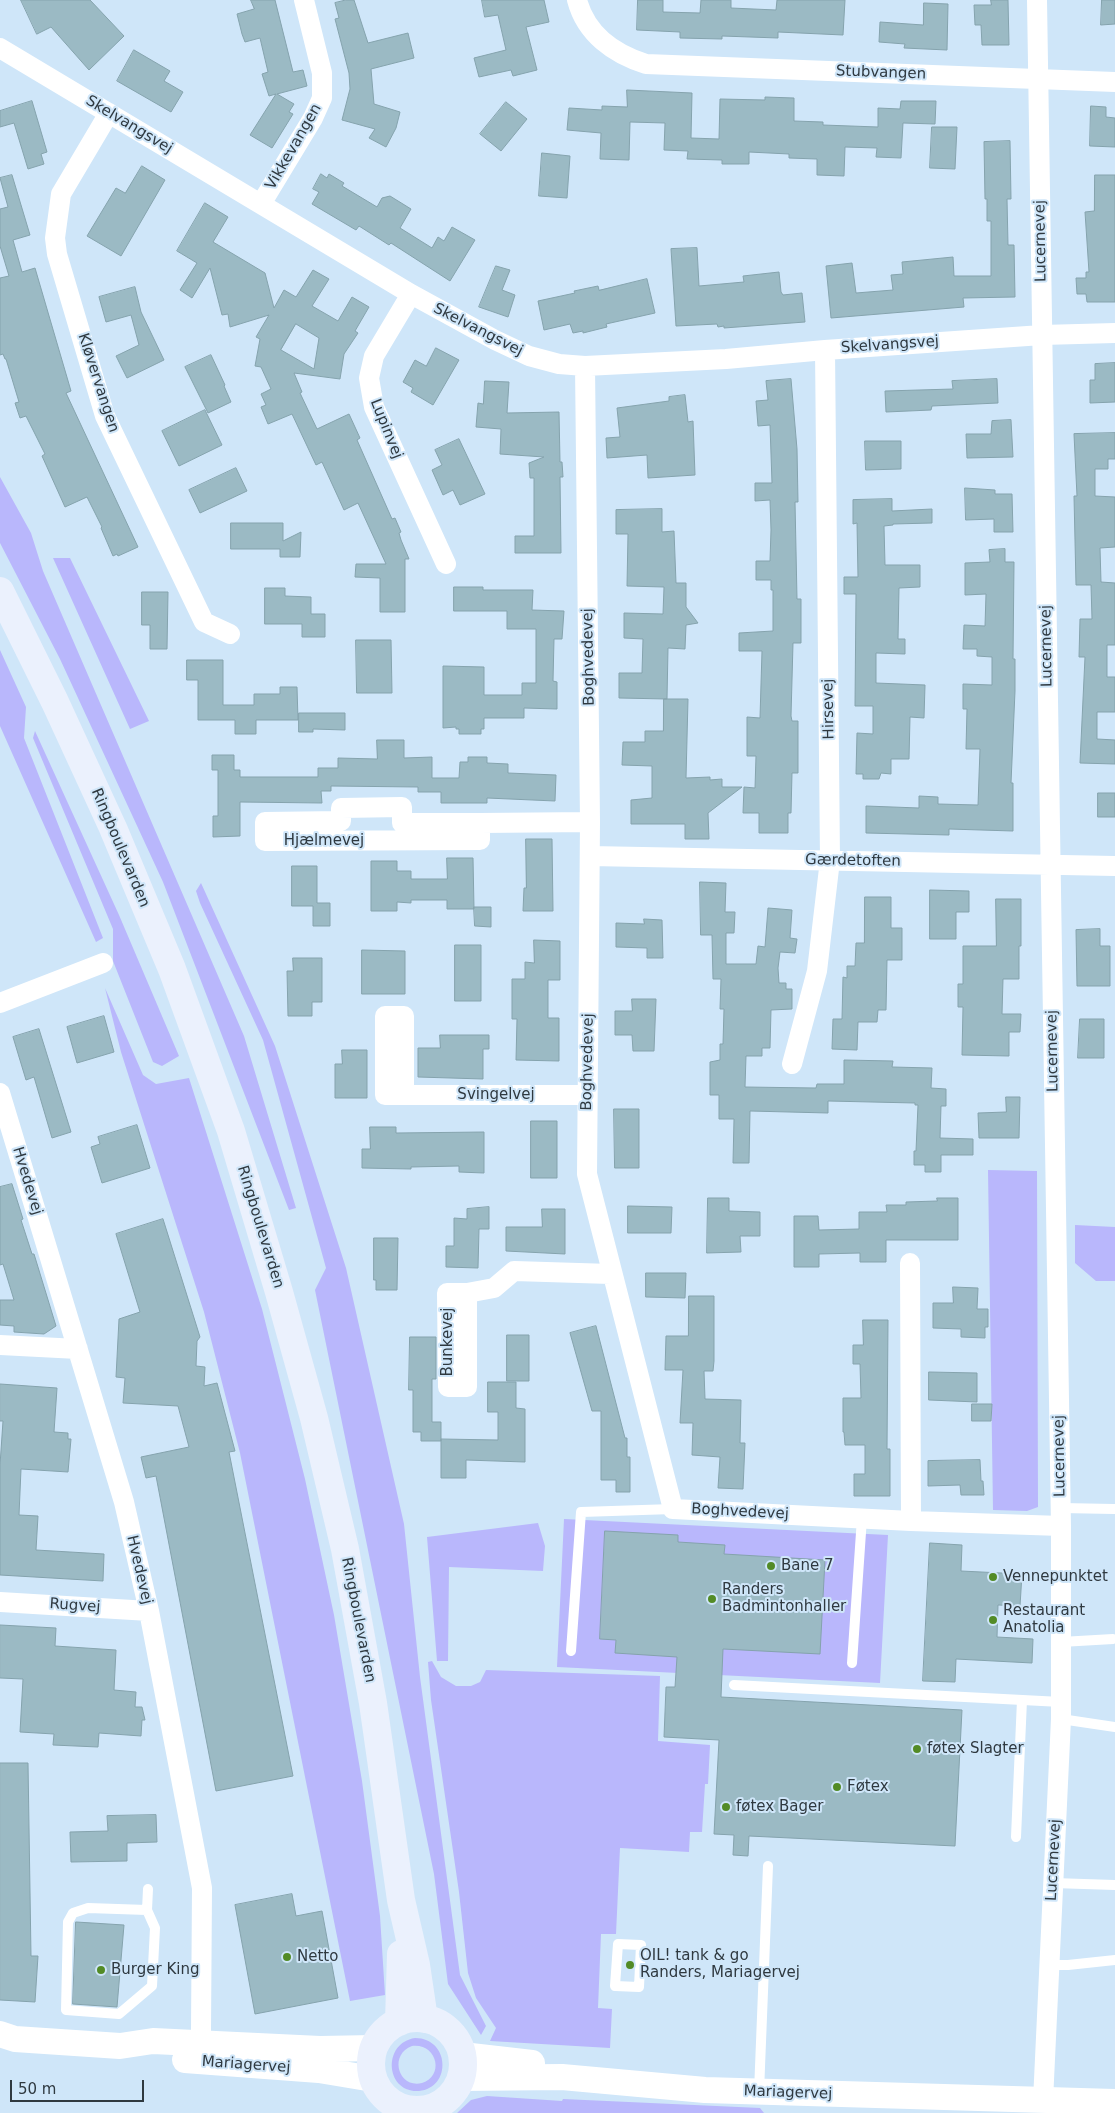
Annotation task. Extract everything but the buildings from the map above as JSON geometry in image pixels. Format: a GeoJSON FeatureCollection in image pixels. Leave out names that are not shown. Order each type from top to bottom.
{"type":"FeatureCollection","features":[{"type":"Feature","properties":{"kind":"main road","name":"Ringboulevarden"},"geometry":{"type":"LineString","coordinates":[[0,591],[56,702],[113,828],[172,970],[234,1141],[279,1292],[312,1409],[344,1549],[373,1703],[401,1900],[416,1966],[412,2020]]}},
{"type":"Feature","properties":{"kind":"main road"},"geometry":{"type":"LineString","coordinates":[[412,2020],[445,2028],[456,2040],[461,2066],[458,2087],[446,2101],[419,2111],[396,2105],[385,2097],[374,2079],[371,2064],[374,2048],[381,2035],[412,2020]]}},
{"type":"Feature","properties":{"kind":"street","name":"Vikkevangen"},"geometry":{"type":"LineString","coordinates":[[261,204],[313,118],[322,98],[322,73],[304,0]]}},
{"type":"Feature","properties":{"kind":"street","name":"Stubvangen"},"geometry":{"type":"LineString","coordinates":[[577,0],[590,29],[609,48],[627,58],[646,64],[1115,82]]}},
{"type":"Feature","properties":{"kind":"street","name":"Lucernevej"},"geometry":{"type":"LineString","coordinates":[[1038,0],[1061,1517],[1061,1710],[1044,2092]]}},
{"type":"Feature","properties":{"kind":"street","name":"Skelvangsvej"},"geometry":{"type":"LineString","coordinates":[[0,48],[411,294],[495,340],[529,356],[559,364],[585,366],[726,359],[1042,334],[1115,333]]}},
{"type":"Feature","properties":{"kind":"street","name":"Kløvervangen"},"geometry":{"type":"LineString","coordinates":[[109,113],[61,194],[55,238],[57,254],[105,416],[204,622],[230,634]]}},
{"type":"Feature","properties":{"kind":"street","name":"Lupinvej"},"geometry":{"type":"LineString","coordinates":[[411,294],[374,356],[369,378],[374,407],[446,564]]}},
{"type":"Feature","properties":{"kind":"street","name":"Hirsevej"},"geometry":{"type":"LineString","coordinates":[[792,1064],[817,971],[830,860],[825,350]]}},
{"type":"Feature","properties":{"kind":"street","name":"Boghvedevej"},"geometry":{"type":"LineString","coordinates":[[585,366],[590,822],[587,1174],[611,1274],[673,1509],[911,1521],[1061,1517]]}},
{"type":"Feature","properties":{"kind":"street","name":"Hjælmevej"},"geometry":{"type":"LineString","coordinates":[[480,823],[480,840],[265,841],[265,822],[341,821],[341,808],[402,807],[402,823],[590,822]]}},
{"type":"Feature","properties":{"kind":"street","name":"Gærdetoften"},"geometry":{"type":"LineString","coordinates":[[590,856],[1115,866]]}},
{"type":"Feature","properties":{"kind":"street"},"geometry":{"type":"LineString","coordinates":[[0,1003],[103,963]]}},
{"type":"Feature","properties":{"kind":"street","name":"Hvedevej"},"geometry":{"type":"LineString","coordinates":[[0,1093],[124,1502],[149,1611],[200,1870],[203,1912],[198,2052]]}},
{"type":"Feature","properties":{"kind":"street","name":"Svingelvej"},"geometry":{"type":"LineString","coordinates":[[404,1095],[587,1095]]}},
{"type":"Feature","properties":{"kind":"street"},"geometry":{"type":"LineString","coordinates":[[910,1263],[911,1521]]}},
{"type":"Feature","properties":{"kind":"street","name":"Bunkevej"},"geometry":{"type":"LineString","coordinates":[[467,1293],[494,1288],[514,1271],[611,1274]]}},
{"type":"Feature","properties":{"kind":"street"},"geometry":{"type":"LineString","coordinates":[[0,1345],[78,1349]]}},
{"type":"Feature","properties":{"kind":"street","name":"Rugvej"},"geometry":{"type":"LineString","coordinates":[[0,1602],[149,1611]]}},
{"type":"Feature","properties":{"kind":"street","name":"Mariagervej"},"geometry":{"type":"LineString","coordinates":[[5,2039],[120,2046],[153,2041],[198,2052],[374,2079]]}},
{"type":"Feature","properties":{"kind":"street","name":"Mariagervej"},"geometry":{"type":"LineString","coordinates":[[198,2052],[374,2048]]}},
{"type":"Feature","properties":{"kind":"street","name":"Mariagervej"},"geometry":{"type":"LineString","coordinates":[[461,2066],[514,2062],[760,2084],[1044,2092],[1115,2102]]}},
{"type":"Feature","properties":{"kind":"street","name":"Mariagervej"},"geometry":{"type":"LineString","coordinates":[[1044,2092],[1115,2085]]}},
{"type":"Feature","properties":{"kind":"lane"},"geometry":{"type":"LineString","coordinates":[[571,1651],[581,1512],[673,1509]]}},
{"type":"Feature","properties":{"kind":"lane"},"geometry":{"type":"LineString","coordinates":[[1061,1517],[1114,1509]]}},
{"type":"Feature","properties":{"kind":"lane"},"geometry":{"type":"LineString","coordinates":[[852,1663],[862,1518]]}},
{"type":"Feature","properties":{"kind":"lane"},"geometry":{"type":"LineString","coordinates":[[1061,1642],[1113,1639]]}},
{"type":"Feature","properties":{"kind":"lane"},"geometry":{"type":"LineString","coordinates":[[734,1685],[1022,1700],[1115,1727]]}},
{"type":"Feature","properties":{"kind":"lane"},"geometry":{"type":"LineString","coordinates":[[1016,1837],[1022,1700]]}},
{"type":"Feature","properties":{"kind":"lane"},"geometry":{"type":"LineString","coordinates":[[760,2084],[768,1866]]}},
{"type":"Feature","properties":{"kind":"lane"},"geometry":{"type":"LineString","coordinates":[[1053,1883],[1115,1884]]}},
{"type":"Feature","properties":{"kind":"lane"},"geometry":{"type":"LineString","coordinates":[[147,1910],[88,1908],[73,1913],[68,1922],[66,2010],[119,2014],[152,1986],[155,1928],[147,1910],[148,1889]]}},
{"type":"Feature","properties":{"kind":"lane"},"geometry":{"type":"LineString","coordinates":[[618,1944],[641,1945],[639,1987],[615,1986],[618,1944]]}},
{"type":"Feature","properties":{"kind":"lane"},"geometry":{"type":"LineString","coordinates":[[1049,1965],[1115,1960]]}},
{"type":"Feature","properties":{"kind":"shaded area"},"geometry":{"type":"Polygon","coordinates":[[[0,477],[31,533],[43,571],[244,1036],[296,1208],[289,1210],[163,882],[60,659],[0,543],[0,477]]]}},
{"type":"Feature","properties":{"kind":"shaded area"},"geometry":{"type":"Polygon","coordinates":[[[53,558],[70,558],[149,721],[130,729],[53,558]]]}},
{"type":"Feature","properties":{"kind":"shaded area"},"geometry":{"type":"Polygon","coordinates":[[[0,650],[26,707],[24,738],[103,938],[96,942],[0,726],[0,650]]]}},
{"type":"Feature","properties":{"kind":"shaded area"},"geometry":{"type":"Polygon","coordinates":[[[35,731],[119,915],[179,1056],[162,1066],[153,1062],[113,961],[113,929],[33,738],[35,731]]]}},
{"type":"Feature","properties":{"kind":"shaded area"},"geometry":{"type":"Polygon","coordinates":[[[201,883],[275,1046],[346,1268],[404,1524],[420,1677],[460,1975],[486,2026],[481,2035],[448,1984],[434,1874],[315,1290],[326,1268],[263,1040],[200,903],[196,891],[201,883]]]}},
{"type":"Feature","properties":{"kind":"shaded area"},"geometry":{"type":"Polygon","coordinates":[[[105,988],[143,1075],[156,1084],[189,1078],[262,1309],[305,1479],[334,1615],[362,1781],[380,1916],[385,1995],[350,2001],[240,1453],[204,1312],[121,1052],[105,988]]]}},
{"type":"Feature","properties":{"kind":"shaded area"},"geometry":{"type":"Polygon","coordinates":[[[988,1170],[1037,1171],[1038,1507],[1027,1511],[993,1510],[988,1170]]]}},
{"type":"Feature","properties":{"kind":"shaded area"},"geometry":{"type":"Polygon","coordinates":[[[1075,1225],[1115,1227],[1115,1281],[1096,1281],[1075,1263],[1075,1225]]]}},
{"type":"Feature","properties":{"kind":"shaded area"},"geometry":{"type":"Polygon","coordinates":[[[564,1519],[888,1535],[880,1683],[557,1667],[564,1519]]]}},
{"type":"Feature","properties":{"kind":"shaded area"},"geometry":{"type":"Polygon","coordinates":[[[538,1523],[545,1546],[543,1571],[449,1567],[448,1661],[437,1661],[427,1537],[538,1523]]]}},
{"type":"Feature","properties":{"kind":"shaded area"},"geometry":{"type":"Polygon","coordinates":[[[432,1661],[441,1677],[456,1686],[471,1686],[480,1682],[486,1670],[660,1676],[658,1741],[710,1745],[708,1784],[705,1784],[702,1832],[690,1832],[689,1852],[620,1848],[616,1934],[601,1934],[598,2008],[612,2009],[610,2048],[490,2041],[496,2028],[476,1998],[468,1973],[459,1892],[431,1700],[428,1662],[432,1661]]]}},
{"type":"Feature","properties":{"kind":"shaded area"},"geometry":{"type":"Polygon","coordinates":[[[415,2038],[427,2040],[435,2046],[440,2054],[442,2063],[441,2073],[437,2081],[430,2088],[419,2091],[408,2090],[399,2084],[394,2076],[392,2067],[393,2057],[397,2049],[404,2042],[415,2038]],[[412,2046],[400,2056],[399,2070],[402,2076],[414,2084],[422,2083],[429,2079],[434,2074],[436,2067],[432,2055],[421,2046],[412,2046]]]}},
{"type":"Feature","properties":{"kind":"shaded area"},"geometry":{"type":"Polygon","coordinates":[[[487,2096],[562,2101],[563,2099],[760,2108],[764,2113],[457,2113],[471,2100],[487,2096]]]}},
{"type":"Feature","properties":{"kind":"place","name":"Bane 7"},"geometry":{"type":"Point","coordinates":[771,1566]}},
{"type":"Feature","properties":{"kind":"place","name":"Vennepunktet"},"geometry":{"type":"Point","coordinates":[993,1577]}},
{"type":"Feature","properties":{"kind":"place","name":"Randers Badmintonhaller"},"geometry":{"type":"Point","coordinates":[712,1599]}},
{"type":"Feature","properties":{"kind":"place","name":"Restaurant Anatolia"},"geometry":{"type":"Point","coordinates":[993,1620]}},
{"type":"Feature","properties":{"kind":"place","name":"føtex Slagter"},"geometry":{"type":"Point","coordinates":[917,1749]}},
{"type":"Feature","properties":{"kind":"place","name":"Føtex"},"geometry":{"type":"Point","coordinates":[837,1787]}},
{"type":"Feature","properties":{"kind":"place","name":"føtex Bager"},"geometry":{"type":"Point","coordinates":[726,1807]}},
{"type":"Feature","properties":{"kind":"place","name":"Netto"},"geometry":{"type":"Point","coordinates":[287,1957]}},
{"type":"Feature","properties":{"kind":"place","name":"OIL! tank & go Randers, Mariagervej"},"geometry":{"type":"Point","coordinates":[630,1965]}},
{"type":"Feature","properties":{"kind":"place","name":"Burger King"},"geometry":{"type":"Point","coordinates":[101,1970]}}]}
